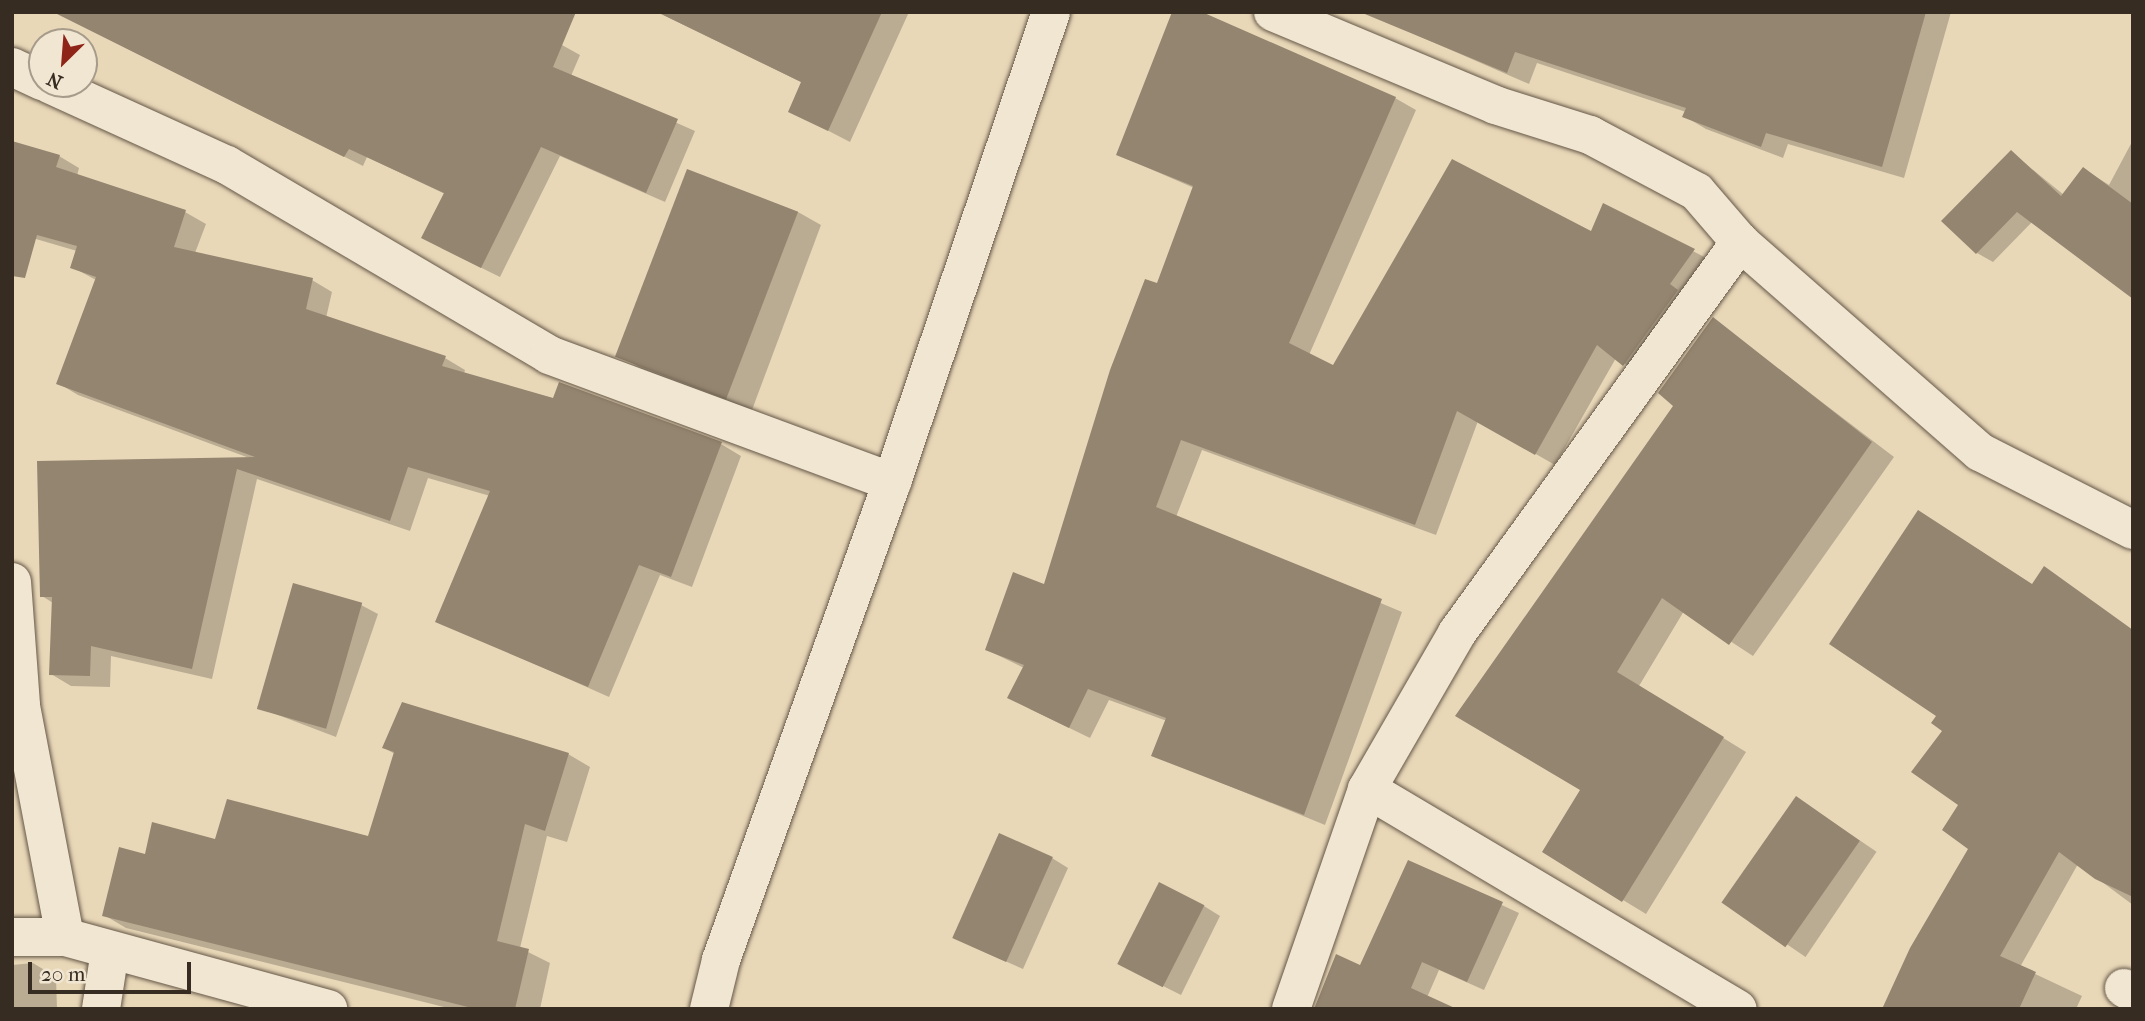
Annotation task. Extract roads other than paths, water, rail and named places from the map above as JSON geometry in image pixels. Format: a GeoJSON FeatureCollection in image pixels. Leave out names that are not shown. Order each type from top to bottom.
{"type":"FeatureCollection","features":[{"type":"Feature","properties":{"kind":"street"},"geometry":{"type":"LineString","coordinates":[[709,1009],[721,960],[892,482],[1051,12]]}},
{"type":"Feature","properties":{"kind":"street"},"geometry":{"type":"LineString","coordinates":[[1273,12],[1495,105],[1590,135],[1697,192],[1741,242],[1980,453],[2133,530]]}},
{"type":"Feature","properties":{"kind":"street"},"geometry":{"type":"LineString","coordinates":[[12,67],[28,74]]}},
{"type":"Feature","properties":{"kind":"street"},"geometry":{"type":"LineString","coordinates":[[80,98],[227,165],[549,355],[892,482]]}},
{"type":"Feature","properties":{"kind":"street"},"geometry":{"type":"LineString","coordinates":[[1291,1009],[1367,789],[1457,633],[1741,242]]}},
{"type":"Feature","properties":{"kind":"street"},"geometry":{"type":"LineString","coordinates":[[12,582],[21,706],[65,937]]}},
{"type":"Feature","properties":{"kind":"street"},"geometry":{"type":"LineString","coordinates":[[1367,789],[1738,1009]]}},
{"type":"Feature","properties":{"kind":"street"},"geometry":{"type":"LineString","coordinates":[[12,937],[65,937],[328,1009]]}},
{"type":"Feature","properties":{"kind":"street"},"geometry":{"type":"LineString","coordinates":[[101,1009],[110,951]]}}]}
